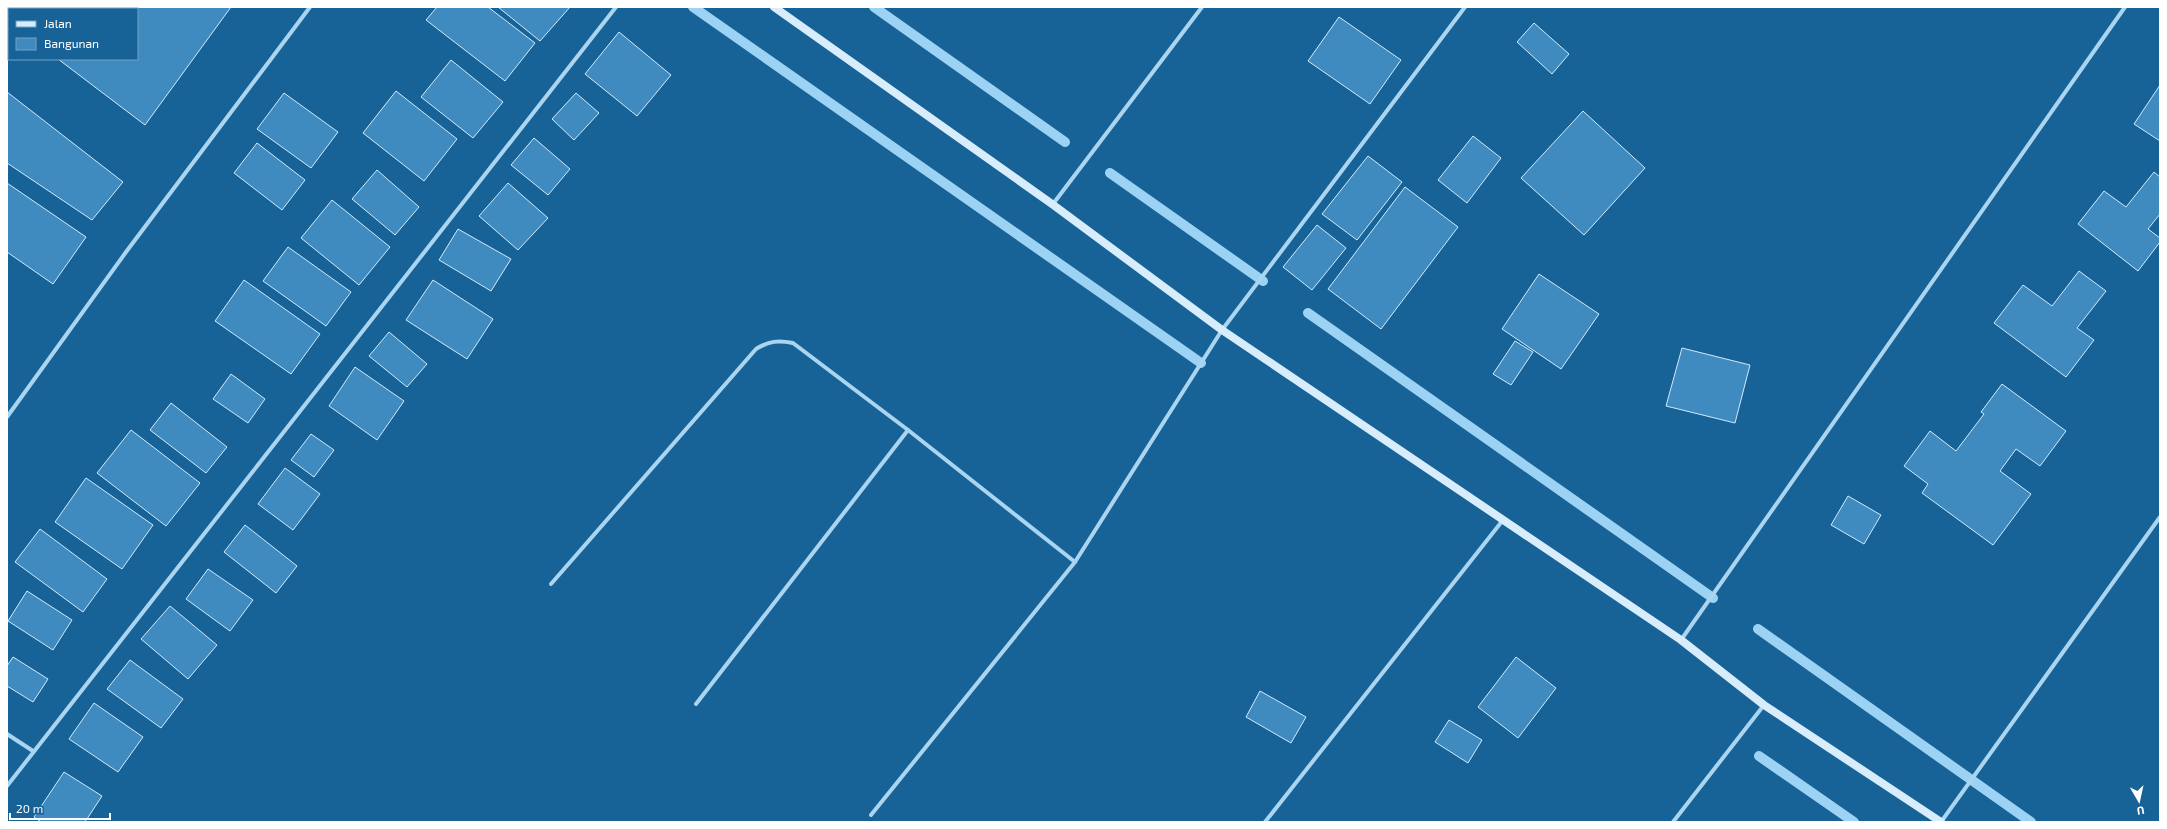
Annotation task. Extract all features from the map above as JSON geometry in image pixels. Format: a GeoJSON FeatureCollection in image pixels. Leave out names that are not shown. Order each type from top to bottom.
{"type":"FeatureCollection","features":[{"type":"Feature","properties":{"kind":"street"},"geometry":{"type":"LineString","coordinates":[[7,417],[126,252],[310,7]]}},
{"type":"Feature","properties":{"kind":"street"},"geometry":{"type":"LineString","coordinates":[[7,786],[616,7]]}},
{"type":"Feature","properties":{"kind":"street"},"geometry":{"type":"LineString","coordinates":[[774,7],[1052,204],[1222,330],[1681,640],[1764,705],[1941,822],[2160,517]]}},
{"type":"Feature","properties":{"kind":"street"},"geometry":{"type":"LineString","coordinates":[[1052,204],[1202,7]]}},
{"type":"Feature","properties":{"kind":"street"},"geometry":{"type":"LineString","coordinates":[[871,815],[1075,562],[1222,330],[1465,7]]}},
{"type":"Feature","properties":{"kind":"street"},"geometry":{"type":"LineString","coordinates":[[1681,640],[2125,7]]}},
{"type":"Feature","properties":{"kind":"street"},"geometry":{"type":"LineString","coordinates":[[551,584],[756,349],[767,342],[780,340],[793,344],[908,430],[1075,562]]}},
{"type":"Feature","properties":{"kind":"street"},"geometry":{"type":"LineString","coordinates":[[696,704],[908,430]]}},
{"type":"Feature","properties":{"kind":"street"},"geometry":{"type":"LineString","coordinates":[[1265,822],[1503,520]]}},
{"type":"Feature","properties":{"kind":"street"},"geometry":{"type":"LineString","coordinates":[[1673,822],[1764,705]]}},
{"type":"Feature","properties":{"kind":"street"},"geometry":{"type":"LineString","coordinates":[[7,734],[34,752]]}},
{"type":"Feature","properties":{"kind":"building"},"geometry":{"type":"Polygon","coordinates":[[[231,7],[145,125],[59,60],[138,60],[138,8],[90,8],[231,7]]]}},
{"type":"Feature","properties":{"kind":"building"},"geometry":{"type":"Polygon","coordinates":[[[437,7],[488,7],[535,43],[505,81],[426,20],[437,7]]]}},
{"type":"Feature","properties":{"kind":"building"},"geometry":{"type":"Polygon","coordinates":[[[498,7],[570,7],[540,41],[498,7]]]}},
{"type":"Feature","properties":{"kind":"building"},"geometry":{"type":"Polygon","coordinates":[[[1339,17],[1401,60],[1370,104],[1308,61],[1339,17]]]}},
{"type":"Feature","properties":{"kind":"building"},"geometry":{"type":"Polygon","coordinates":[[[1534,23],[1569,54],[1552,74],[1517,42],[1534,23]]]}},
{"type":"Feature","properties":{"kind":"building"},"geometry":{"type":"Polygon","coordinates":[[[619,32],[671,75],[637,116],[585,74],[619,32]]]}},
{"type":"Feature","properties":{"kind":"building"},"geometry":{"type":"Polygon","coordinates":[[[451,60],[503,102],[473,138],[421,97],[451,60]]]}},
{"type":"Feature","properties":{"kind":"building"},"geometry":{"type":"Polygon","coordinates":[[[2160,85],[2160,141],[2134,124],[2160,85]]]}},
{"type":"Feature","properties":{"kind":"building"},"geometry":{"type":"Polygon","coordinates":[[[396,91],[457,139],[424,181],[363,133],[396,91]]]}},
{"type":"Feature","properties":{"kind":"building"},"geometry":{"type":"Polygon","coordinates":[[[7,92],[123,182],[92,220],[7,163],[7,92]]]}},
{"type":"Feature","properties":{"kind":"building"},"geometry":{"type":"Polygon","coordinates":[[[284,93],[338,132],[311,168],[257,129],[284,93]]]}},
{"type":"Feature","properties":{"kind":"building"},"geometry":{"type":"Polygon","coordinates":[[[576,93],[599,113],[574,140],[552,119],[576,93]]]}},
{"type":"Feature","properties":{"kind":"building"},"geometry":{"type":"Polygon","coordinates":[[[1583,111],[1645,168],[1584,235],[1521,178],[1583,111]]]}},
{"type":"Feature","properties":{"kind":"building"},"geometry":{"type":"Polygon","coordinates":[[[1473,136],[1501,158],[1467,203],[1438,180],[1473,136]]]}},
{"type":"Feature","properties":{"kind":"building"},"geometry":{"type":"Polygon","coordinates":[[[534,138],[570,169],[548,195],[511,165],[534,138]]]}},
{"type":"Feature","properties":{"kind":"building"},"geometry":{"type":"Polygon","coordinates":[[[257,143],[305,180],[282,210],[234,173],[257,143]]]}},
{"type":"Feature","properties":{"kind":"building"},"geometry":{"type":"Polygon","coordinates":[[[1368,156],[1402,182],[1357,240],[1322,214],[1368,156]]]}},
{"type":"Feature","properties":{"kind":"building"},"geometry":{"type":"Polygon","coordinates":[[[377,170],[419,207],[395,235],[352,199],[377,170]]]}},
{"type":"Feature","properties":{"kind":"building"},"geometry":{"type":"Polygon","coordinates":[[[2154,172],[2160,177],[2160,214],[2148,229],[2160,238],[2160,242],[2138,271],[2078,224],[2104,191],[2126,207],[2154,172]]]}},
{"type":"Feature","properties":{"kind":"building"},"geometry":{"type":"Polygon","coordinates":[[[7,183],[86,237],[53,284],[7,252],[7,183]]]}},
{"type":"Feature","properties":{"kind":"building"},"geometry":{"type":"Polygon","coordinates":[[[508,183],[548,218],[518,250],[479,216],[508,183]]]}},
{"type":"Feature","properties":{"kind":"building"},"geometry":{"type":"Polygon","coordinates":[[[1405,187],[1458,227],[1381,329],[1328,289],[1405,187]]]}},
{"type":"Feature","properties":{"kind":"building"},"geometry":{"type":"Polygon","coordinates":[[[332,200],[390,247],[359,285],[301,238],[332,200]]]}},
{"type":"Feature","properties":{"kind":"building"},"geometry":{"type":"Polygon","coordinates":[[[1317,225],[1346,248],[1312,290],[1283,267],[1317,225]]]}},
{"type":"Feature","properties":{"kind":"building"},"geometry":{"type":"Polygon","coordinates":[[[458,229],[511,259],[491,291],[439,260],[458,229]]]}},
{"type":"Feature","properties":{"kind":"building"},"geometry":{"type":"Polygon","coordinates":[[[288,247],[351,292],[326,326],[263,281],[288,247]]]}},
{"type":"Feature","properties":{"kind":"building"},"geometry":{"type":"Polygon","coordinates":[[[2079,271],[2106,291],[2077,328],[2094,340],[2066,377],[1994,323],[2023,285],[2052,306],[2079,271]]]}},
{"type":"Feature","properties":{"kind":"building"},"geometry":{"type":"Polygon","coordinates":[[[1539,274],[1599,314],[1561,369],[1502,329],[1539,274]]]}},
{"type":"Feature","properties":{"kind":"building"},"geometry":{"type":"Polygon","coordinates":[[[244,280],[320,334],[291,374],[215,321],[244,280]]]}},
{"type":"Feature","properties":{"kind":"building"},"geometry":{"type":"Polygon","coordinates":[[[433,280],[493,319],[467,359],[406,320],[433,280]]]}},
{"type":"Feature","properties":{"kind":"building"},"geometry":{"type":"Polygon","coordinates":[[[389,332],[427,364],[407,387],[369,356],[389,332]]]}},
{"type":"Feature","properties":{"kind":"building"},"geometry":{"type":"Polygon","coordinates":[[[1515,341],[1533,352],[1511,385],[1493,374],[1515,341]]]}},
{"type":"Feature","properties":{"kind":"building"},"geometry":{"type":"Polygon","coordinates":[[[1682,348],[1750,365],[1735,423],[1666,406],[1682,348]]]}},
{"type":"Feature","properties":{"kind":"building"},"geometry":{"type":"Polygon","coordinates":[[[355,367],[404,401],[377,440],[329,406],[355,367]]]}},
{"type":"Feature","properties":{"kind":"building"},"geometry":{"type":"Polygon","coordinates":[[[231,374],[265,399],[248,423],[213,399],[231,374]]]}},
{"type":"Feature","properties":{"kind":"building"},"geometry":{"type":"Polygon","coordinates":[[[2002,384],[2066,431],[2040,466],[2016,449],[2000,471],[2031,494],[1993,545],[1922,493],[1928,484],[1904,466],[1930,431],[1956,451],[1984,414],[1981,412],[2002,384]]]}},
{"type":"Feature","properties":{"kind":"building"},"geometry":{"type":"Polygon","coordinates":[[[171,403],[227,447],[206,473],[150,430],[171,403]]]}},
{"type":"Feature","properties":{"kind":"building"},"geometry":{"type":"Polygon","coordinates":[[[131,430],[200,483],[166,526],[97,473],[131,430]]]}},
{"type":"Feature","properties":{"kind":"building"},"geometry":{"type":"Polygon","coordinates":[[[311,434],[334,450],[314,477],[291,460],[311,434]]]}},
{"type":"Feature","properties":{"kind":"building"},"geometry":{"type":"Polygon","coordinates":[[[285,468],[320,494],[293,530],[258,504],[285,468]]]}},
{"type":"Feature","properties":{"kind":"building"},"geometry":{"type":"Polygon","coordinates":[[[86,478],[153,525],[122,569],[55,522],[86,478]]]}},
{"type":"Feature","properties":{"kind":"building"},"geometry":{"type":"Polygon","coordinates":[[[1848,496],[1881,515],[1864,544],[1831,525],[1848,496]]]}},
{"type":"Feature","properties":{"kind":"building"},"geometry":{"type":"Polygon","coordinates":[[[245,525],[297,566],[276,593],[224,552],[245,525]]]}},
{"type":"Feature","properties":{"kind":"building"},"geometry":{"type":"Polygon","coordinates":[[[40,529],[107,579],[83,612],[15,562],[40,529]]]}},
{"type":"Feature","properties":{"kind":"building"},"geometry":{"type":"Polygon","coordinates":[[[208,569],[253,600],[230,631],[186,599],[208,569]]]}},
{"type":"Feature","properties":{"kind":"building"},"geometry":{"type":"Polygon","coordinates":[[[27,591],[72,620],[53,650],[8,621],[27,591]]]}},
{"type":"Feature","properties":{"kind":"building"},"geometry":{"type":"Polygon","coordinates":[[[170,606],[217,645],[188,679],[141,639],[170,606]]]}},
{"type":"Feature","properties":{"kind":"building"},"geometry":{"type":"Polygon","coordinates":[[[13,657],[48,679],[33,702],[7,686],[7,666],[13,657]]]}},
{"type":"Feature","properties":{"kind":"building"},"geometry":{"type":"Polygon","coordinates":[[[1516,657],[1556,688],[1518,738],[1478,707],[1516,657]]]}},
{"type":"Feature","properties":{"kind":"building"},"geometry":{"type":"Polygon","coordinates":[[[130,660],[183,699],[161,728],[107,689],[130,660]]]}},
{"type":"Feature","properties":{"kind":"building"},"geometry":{"type":"Polygon","coordinates":[[[1260,691],[1306,717],[1291,743],[1246,717],[1260,691]]]}},
{"type":"Feature","properties":{"kind":"building"},"geometry":{"type":"Polygon","coordinates":[[[94,703],[143,737],[118,772],[69,739],[94,703]]]}},
{"type":"Feature","properties":{"kind":"building"},"geometry":{"type":"Polygon","coordinates":[[[1449,720],[1482,740],[1468,763],[1435,742],[1449,720]]]}},
{"type":"Feature","properties":{"kind":"building"},"geometry":{"type":"Polygon","coordinates":[[[64,772],[102,796],[85,822],[41,822],[34,817],[64,772]]]}},
{"type":"Feature","properties":{"kind":"waterway"},"geometry":{"type":"LineString","coordinates":[[693,7],[1201,363]]}},
{"type":"Feature","properties":{"kind":"waterway"},"geometry":{"type":"LineString","coordinates":[[874,7],[1065,142]]}},
{"type":"Feature","properties":{"kind":"waterway"},"geometry":{"type":"LineString","coordinates":[[1110,173],[1263,281]]}},
{"type":"Feature","properties":{"kind":"waterway"},"geometry":{"type":"LineString","coordinates":[[1308,313],[1713,598]]}},
{"type":"Feature","properties":{"kind":"waterway"},"geometry":{"type":"LineString","coordinates":[[1758,629],[2031,822]]}},
{"type":"Feature","properties":{"kind":"waterway"},"geometry":{"type":"LineString","coordinates":[[1759,756],[1854,822]]}}]}
